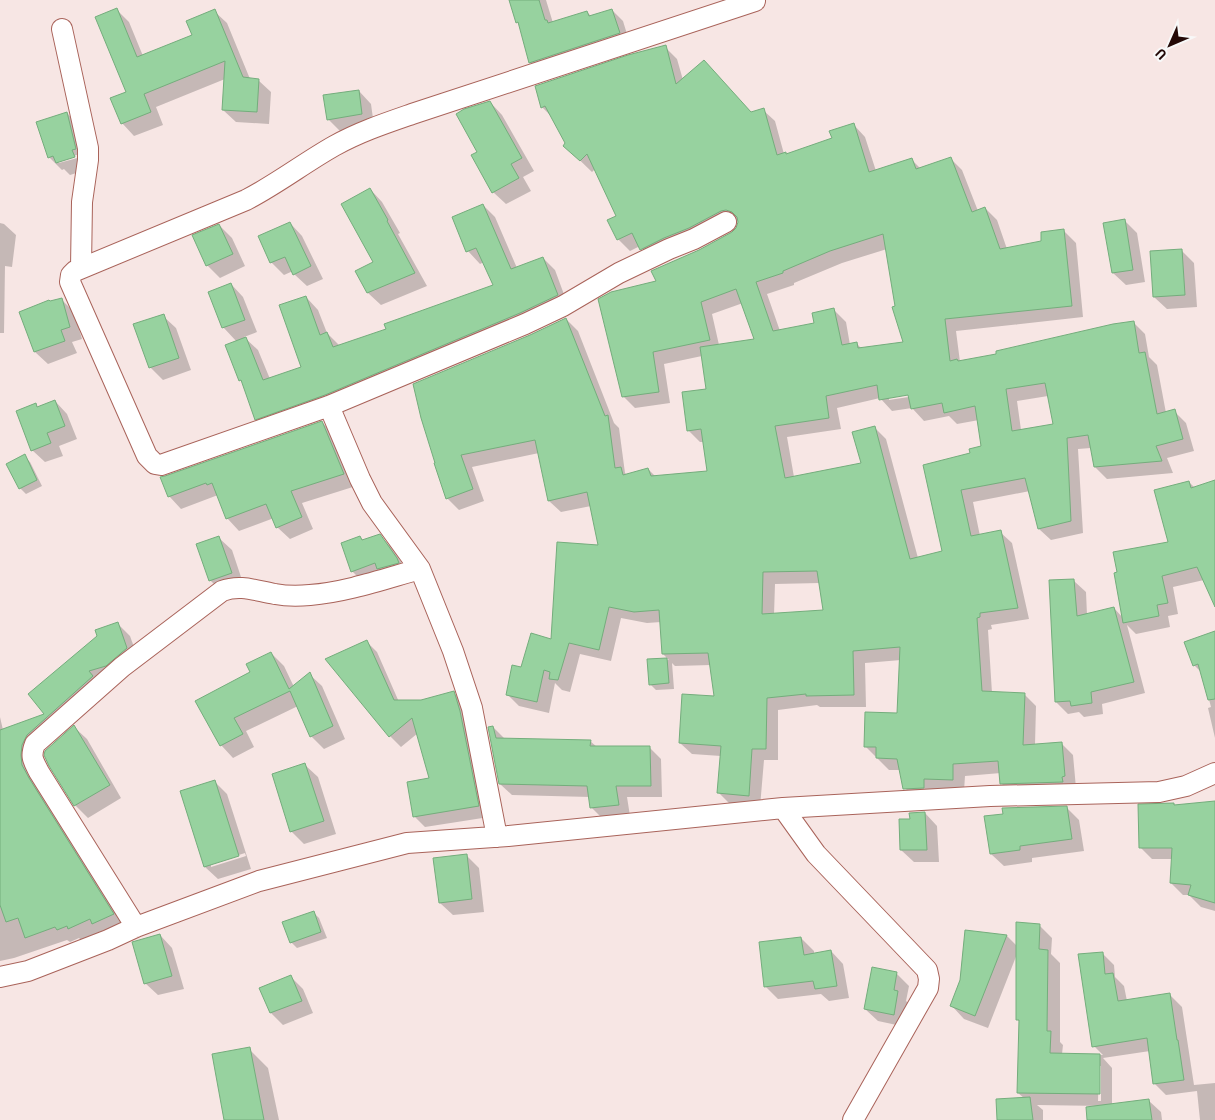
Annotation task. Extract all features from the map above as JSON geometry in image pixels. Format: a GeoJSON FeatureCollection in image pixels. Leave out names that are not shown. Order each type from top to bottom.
{"type":"FeatureCollection","features":[{"type":"Feature","properties":{"kind":"street"},"geometry":{"type":"LineString","coordinates":[[726,222],[694,239],[619,273],[563,306],[532,320],[329,406],[161,465],[155,464],[147,456],[70,282],[71,275],[75,270],[246,200],[335,145],[366,130],[755,1]]}},
{"type":"Feature","properties":{"kind":"street"},"geometry":{"type":"LineString","coordinates":[[62,29],[88,148],[82,202],[81,268]]}},
{"type":"Feature","properties":{"kind":"street"},"geometry":{"type":"LineString","coordinates":[[329,406],[372,503],[420,569],[453,651],[472,708],[497,837]]}},
{"type":"Feature","properties":{"kind":"street"},"geometry":{"type":"LineString","coordinates":[[136,927],[39,772],[33,760],[32,752],[35,744],[122,667],[222,591],[232,588],[244,588],[277,595],[309,595],[341,590],[420,569]]}},
{"type":"Feature","properties":{"kind":"street"},"geometry":{"type":"LineString","coordinates":[[0,977],[28,971],[136,927],[259,881],[407,843],[497,837],[782,808],[990,796],[1159,792],[1186,786],[1215,774]]}},
{"type":"Feature","properties":{"kind":"street"},"geometry":{"type":"LineString","coordinates":[[782,808],[816,854],[927,970],[928,988],[853,1120]]}},
{"type":"Feature","properties":{"kind":"building"},"geometry":{"type":"Polygon","coordinates":[[[509,0],[539,0],[545,20],[548,23],[587,11],[589,16],[612,9],[620,33],[529,63],[518,22],[516,23],[509,0]]]}},
{"type":"Feature","properties":{"kind":"building"},"geometry":{"type":"Polygon","coordinates":[[[117,8],[137,57],[192,35],[186,21],[215,9],[243,77],[259,79],[257,112],[222,110],[225,61],[144,94],[151,112],[121,124],[110,98],[126,92],[95,17],[117,8]]]}},
{"type":"Feature","properties":{"kind":"building"},"geometry":{"type":"Polygon","coordinates":[[[666,45],[676,84],[704,60],[751,112],[764,108],[777,155],[786,152],[786,154],[832,138],[829,131],[854,123],[869,172],[912,158],[916,169],[951,157],[972,212],[985,207],[1000,249],[1041,241],[1041,232],[1064,229],[1072,306],[945,319],[950,361],[996,354],[996,351],[1113,324],[1134,321],[1139,353],[1145,352],[1157,414],[1175,409],[1183,439],[1156,446],[1162,461],[1094,467],[1088,435],[1067,438],[1071,521],[1038,529],[1025,478],[961,490],[971,536],[1001,530],[1018,608],[980,613],[980,617],[977,618],[982,691],[1025,693],[1023,745],[1062,742],[1065,776],[1062,777],[1063,782],[1000,784],[998,761],[953,764],[953,780],[924,779],[924,788],[903,789],[897,759],[876,758],[876,747],[864,747],[865,712],[897,713],[900,647],[853,651],[854,695],[806,696],[806,694],[767,698],[766,749],[752,749],[749,796],[717,793],[721,746],[679,743],[682,694],[714,696],[708,653],[662,654],[659,610],[634,612],[609,607],[599,650],[569,643],[558,680],[549,679],[550,672],[544,670],[537,702],[506,695],[512,665],[521,667],[531,633],[551,639],[557,542],[598,545],[587,492],[548,501],[535,440],[461,455],[473,489],[446,499],[421,418],[413,384],[566,318],[605,416],[608,415],[615,468],[621,467],[623,475],[648,468],[651,476],[707,471],[701,429],[687,431],[682,392],[706,389],[700,347],[754,339],[736,289],[701,302],[710,340],[653,352],[659,392],[622,397],[598,299],[611,292],[656,281],[651,271],[699,250],[732,232],[738,222],[737,217],[732,212],[726,210],[640,250],[632,233],[617,240],[607,220],[616,216],[587,154],[580,161],[563,146],[565,143],[545,106],[541,108],[535,86],[628,55],[666,45]],[[883,234],[830,251],[783,271],[783,273],[756,282],[773,331],[814,323],[812,313],[834,308],[842,345],[857,342],[858,348],[903,342],[892,307],[895,306],[883,234]],[[1045,383],[1006,389],[1012,431],[1053,424],[1045,383]],[[877,385],[826,396],[829,418],[775,426],[785,478],[861,463],[852,432],[875,426],[910,559],[942,551],[923,465],[970,453],[969,449],[981,446],[975,406],[944,413],[942,403],[911,409],[908,395],[879,400],[877,385]],[[817,571],[763,572],[762,614],[823,610],[817,571]]]}},
{"type":"Feature","properties":{"kind":"building"},"geometry":{"type":"Polygon","coordinates":[[[359,90],[362,114],[327,120],[323,95],[359,90]]]}},
{"type":"Feature","properties":{"kind":"building"},"geometry":{"type":"Polygon","coordinates":[[[490,101],[522,158],[511,164],[519,178],[492,193],[471,155],[477,152],[456,114],[464,109],[490,101]]]}},
{"type":"Feature","properties":{"kind":"building"},"geometry":{"type":"Polygon","coordinates":[[[67,112],[76,149],[72,150],[75,157],[56,163],[53,156],[48,158],[36,122],[67,112]]]}},
{"type":"Feature","properties":{"kind":"building"},"geometry":{"type":"Polygon","coordinates":[[[370,188],[415,273],[367,293],[355,271],[373,262],[341,204],[370,188]]]}},
{"type":"Feature","properties":{"kind":"building"},"geometry":{"type":"Polygon","coordinates":[[[483,204],[511,269],[543,257],[558,295],[520,313],[325,395],[255,420],[241,380],[239,381],[225,345],[246,337],[263,380],[301,367],[279,305],[306,296],[320,335],[327,332],[333,347],[386,329],[384,324],[493,285],[476,248],[466,252],[452,217],[483,204]]]}},
{"type":"Feature","properties":{"kind":"building"},"geometry":{"type":"Polygon","coordinates":[[[1125,219],[1133,270],[1112,273],[1103,223],[1125,219]]]}},
{"type":"Feature","properties":{"kind":"building"},"geometry":{"type":"Polygon","coordinates":[[[290,222],[311,266],[293,275],[285,257],[270,263],[258,236],[290,222]]]}},
{"type":"Feature","properties":{"kind":"building"},"geometry":{"type":"Polygon","coordinates":[[[219,224],[233,254],[206,266],[192,235],[219,224]]]}},
{"type":"Feature","properties":{"kind":"building"},"geometry":{"type":"Polygon","coordinates":[[[1182,249],[1185,295],[1153,297],[1150,251],[1182,249]]]}},
{"type":"Feature","properties":{"kind":"building"},"geometry":{"type":"Polygon","coordinates":[[[231,283],[245,320],[222,328],[208,292],[231,283]]]}},
{"type":"Feature","properties":{"kind":"building"},"geometry":{"type":"Polygon","coordinates":[[[62,298],[70,327],[61,330],[65,341],[34,352],[19,312],[49,300],[62,298]]]}},
{"type":"Feature","properties":{"kind":"building"},"geometry":{"type":"Polygon","coordinates":[[[164,314],[179,358],[149,368],[133,324],[164,314]]]}},
{"type":"Feature","properties":{"kind":"building"},"geometry":{"type":"Polygon","coordinates":[[[55,400],[65,426],[47,433],[51,443],[31,451],[16,411],[36,403],[37,407],[55,400]]]}},
{"type":"Feature","properties":{"kind":"building"},"geometry":{"type":"Polygon","coordinates":[[[322,421],[344,474],[291,491],[302,517],[276,528],[266,504],[226,519],[212,483],[207,485],[206,483],[168,497],[160,477],[322,421]]]}},
{"type":"Feature","properties":{"kind":"building"},"geometry":{"type":"Polygon","coordinates":[[[25,454],[37,480],[19,489],[6,464],[25,454]]]}},
{"type":"Feature","properties":{"kind":"building"},"geometry":{"type":"Polygon","coordinates":[[[1215,480],[1215,607],[1197,567],[1162,576],[1168,603],[1157,605],[1159,616],[1123,623],[1114,573],[1117,572],[1113,552],[1168,542],[1154,490],[1189,481],[1191,488],[1215,480]]]}},
{"type":"Feature","properties":{"kind":"building"},"geometry":{"type":"Polygon","coordinates":[[[380,534],[399,563],[377,569],[375,563],[351,572],[341,543],[360,536],[362,540],[380,534]]]}},
{"type":"Feature","properties":{"kind":"building"},"geometry":{"type":"Polygon","coordinates":[[[219,536],[232,573],[209,581],[196,544],[219,536]]]}},
{"type":"Feature","properties":{"kind":"building"},"geometry":{"type":"Polygon","coordinates":[[[1074,579],[1077,616],[1114,607],[1134,682],[1091,692],[1092,703],[1071,706],[1070,701],[1055,702],[1049,580],[1074,579]]]}},
{"type":"Feature","properties":{"kind":"building"},"geometry":{"type":"Polygon","coordinates":[[[118,622],[127,648],[106,666],[89,671],[93,676],[27,735],[22,745],[21,755],[22,765],[29,778],[114,914],[92,924],[90,919],[68,929],[67,926],[57,930],[55,927],[25,938],[18,918],[6,922],[0,905],[0,730],[44,714],[28,694],[97,636],[95,630],[118,622]]]}},
{"type":"Feature","properties":{"kind":"building"},"geometry":{"type":"Polygon","coordinates":[[[1215,631],[1215,699],[1208,700],[1198,664],[1193,666],[1184,642],[1215,631]]]}},
{"type":"Feature","properties":{"kind":"building"},"geometry":{"type":"Polygon","coordinates":[[[367,640],[394,700],[421,700],[454,691],[460,711],[479,806],[413,817],[407,782],[429,778],[412,718],[389,737],[325,659],[367,640]]]}},
{"type":"Feature","properties":{"kind":"building"},"geometry":{"type":"Polygon","coordinates":[[[271,652],[289,689],[310,672],[333,726],[310,737],[290,691],[234,718],[243,734],[220,746],[195,701],[250,672],[246,664],[271,652]]]}},
{"type":"Feature","properties":{"kind":"building"},"geometry":{"type":"Polygon","coordinates":[[[667,658],[669,683],[649,685],[647,659],[667,658]]]}},
{"type":"Feature","properties":{"kind":"building"},"geometry":{"type":"Polygon","coordinates":[[[74,725],[110,785],[74,806],[44,755],[45,751],[74,725]]]}},
{"type":"Feature","properties":{"kind":"building"},"geometry":{"type":"Polygon","coordinates":[[[493,726],[496,738],[591,740],[590,746],[650,746],[651,786],[616,786],[619,805],[590,808],[587,786],[499,784],[488,727],[493,726]]]}},
{"type":"Feature","properties":{"kind":"building"},"geometry":{"type":"Polygon","coordinates":[[[305,763],[324,821],[290,832],[272,774],[305,763]]]}},
{"type":"Feature","properties":{"kind":"building"},"geometry":{"type":"Polygon","coordinates":[[[215,780],[239,856],[204,867],[180,791],[215,780]]]}},
{"type":"Feature","properties":{"kind":"building"},"geometry":{"type":"Polygon","coordinates":[[[1215,801],[1215,903],[1188,895],[1191,885],[1170,883],[1172,848],[1139,848],[1138,804],[1174,803],[1174,805],[1215,801]]]}},
{"type":"Feature","properties":{"kind":"building"},"geometry":{"type":"Polygon","coordinates":[[[1067,806],[1072,839],[1020,846],[1020,850],[990,854],[984,816],[1003,814],[1002,808],[1067,806]]]}},
{"type":"Feature","properties":{"kind":"building"},"geometry":{"type":"Polygon","coordinates":[[[925,812],[927,850],[900,850],[899,819],[910,819],[909,813],[925,812]]]}},
{"type":"Feature","properties":{"kind":"building"},"geometry":{"type":"Polygon","coordinates":[[[467,854],[472,899],[439,903],[433,858],[467,854]]]}},
{"type":"Feature","properties":{"kind":"building"},"geometry":{"type":"Polygon","coordinates":[[[314,911],[321,932],[290,943],[282,922],[314,911]]]}},
{"type":"Feature","properties":{"kind":"building"},"geometry":{"type":"Polygon","coordinates":[[[1016,922],[1040,924],[1039,949],[1048,950],[1047,1031],[1051,1031],[1050,1053],[1100,1054],[1100,1094],[1017,1093],[1019,1020],[1016,1020],[1016,922]]]}},
{"type":"Feature","properties":{"kind":"building"},"geometry":{"type":"Polygon","coordinates":[[[965,930],[1007,935],[975,1016],[950,1006],[960,980],[965,930]]]}},
{"type":"Feature","properties":{"kind":"building"},"geometry":{"type":"Polygon","coordinates":[[[160,934],[172,976],[144,984],[132,942],[160,934]]]}},
{"type":"Feature","properties":{"kind":"building"},"geometry":{"type":"Polygon","coordinates":[[[801,937],[804,955],[831,950],[837,986],[815,989],[813,981],[764,987],[759,942],[801,937]]]}},
{"type":"Feature","properties":{"kind":"building"},"geometry":{"type":"Polygon","coordinates":[[[1103,952],[1105,974],[1113,973],[1118,1001],[1170,993],[1184,1080],[1153,1084],[1147,1038],[1092,1047],[1078,954],[1103,952]]]}},
{"type":"Feature","properties":{"kind":"building"},"geometry":{"type":"Polygon","coordinates":[[[872,967],[897,972],[894,990],[898,991],[894,1015],[864,1009],[872,967]]]}},
{"type":"Feature","properties":{"kind":"building"},"geometry":{"type":"Polygon","coordinates":[[[291,975],[302,1001],[270,1013],[259,988],[291,975]]]}},
{"type":"Feature","properties":{"kind":"building"},"geometry":{"type":"Polygon","coordinates":[[[250,1047],[264,1120],[224,1120],[212,1054],[250,1047]]]}},
{"type":"Feature","properties":{"kind":"building"},"geometry":{"type":"Polygon","coordinates":[[[1030,1097],[1033,1120],[997,1120],[996,1099],[1030,1097]]]}},
{"type":"Feature","properties":{"kind":"building"},"geometry":{"type":"Polygon","coordinates":[[[1149,1099],[1152,1120],[1087,1120],[1086,1107],[1149,1099]]]}}]}
